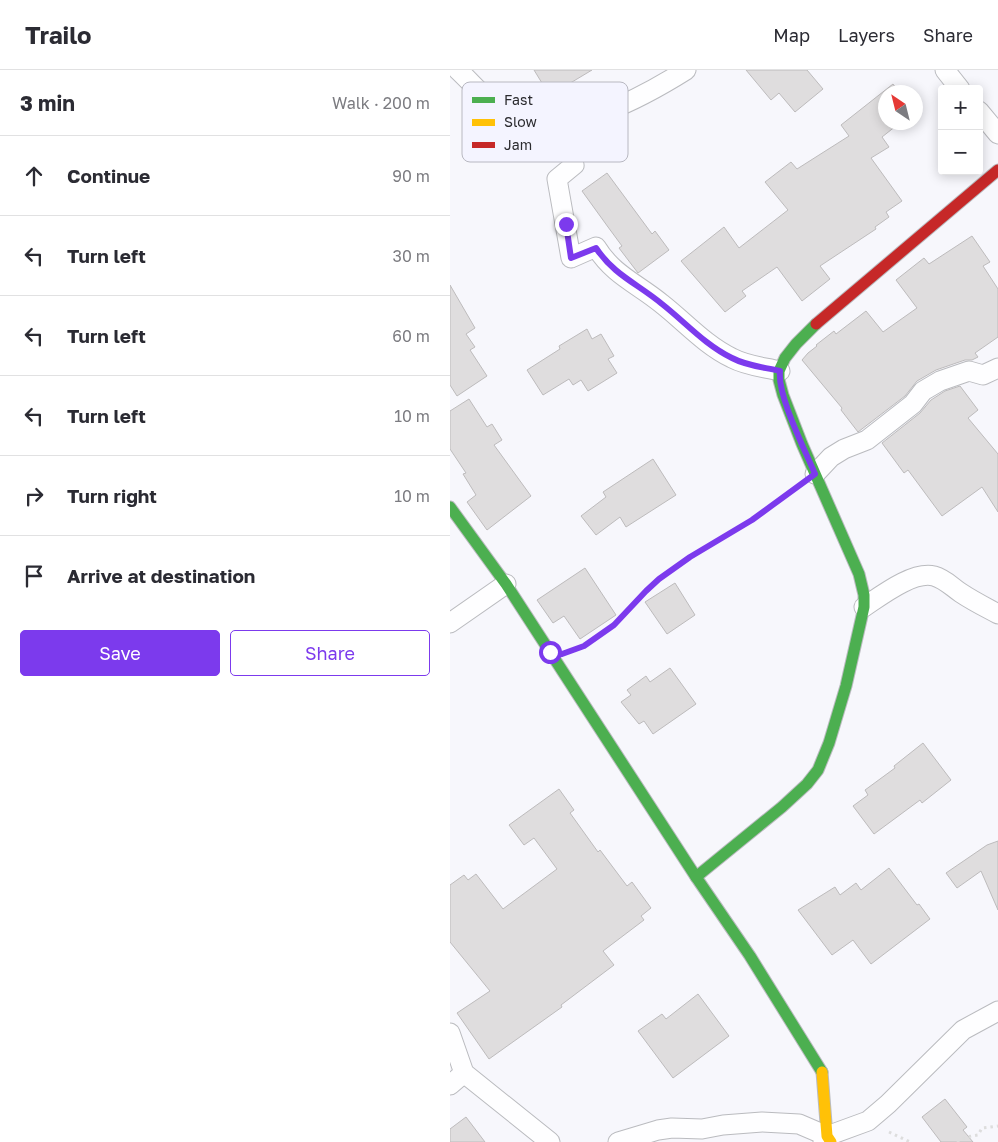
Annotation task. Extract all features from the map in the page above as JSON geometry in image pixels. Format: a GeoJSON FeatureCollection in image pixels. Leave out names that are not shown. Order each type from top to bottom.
{"type":"FeatureCollection","features":[{"type":"Feature","properties":{"kind":"street"},"geometry":{"type":"LineString","coordinates":[[458,70],[470,82]]}},
{"type":"Feature","properties":{"kind":"street"},"geometry":{"type":"LineString","coordinates":[[628,103],[652,92],[686,70]]}},
{"type":"Feature","properties":{"kind":"street"},"geometry":{"type":"LineString","coordinates":[[945,70],[957,85]]}},
{"type":"Feature","properties":{"kind":"street"},"geometry":{"type":"LineString","coordinates":[[983,116],[998,134]]}},
{"type":"Feature","properties":{"kind":"street"},"geometry":{"type":"LineString","coordinates":[[573,162],[574,165],[557,179],[571,258],[596,248],[613,269],[651,295],[693,331],[730,358],[749,365],[780,371]]}},
{"type":"Feature","properties":{"kind":"street"},"geometry":{"type":"LineString","coordinates":[[696,877],[782,807],[807,784],[818,770],[830,743],[846,686],[864,606],[865,595],[859,572],[815,474],[783,395],[779,379],[780,371],[793,348],[819,321],[998,170]]}},
{"type":"Feature","properties":{"kind":"street"},"geometry":{"type":"LineString","coordinates":[[815,474],[831,457],[844,449],[866,440],[913,404],[923,390],[969,370],[983,375],[998,368]]}},
{"type":"Feature","properties":{"kind":"street"},"geometry":{"type":"LineString","coordinates":[[450,507],[506,584],[696,877],[750,956],[822,1070],[827,1140]]}},
{"type":"Feature","properties":{"kind":"street"},"geometry":{"type":"LineString","coordinates":[[864,606],[907,581],[924,576],[932,576],[940,578],[978,604],[998,614]]}},
{"type":"Feature","properties":{"kind":"street"},"geometry":{"type":"LineString","coordinates":[[450,623],[506,584]]}},
{"type":"Feature","properties":{"kind":"street"},"geometry":{"type":"LineString","coordinates":[[827,1140],[868,1121],[963,1030],[998,1011]]}},
{"type":"Feature","properties":{"kind":"street"},"geometry":{"type":"LineString","coordinates":[[450,1034],[457,1079],[550,1142]]}},
{"type":"Feature","properties":{"kind":"street"},"geometry":{"type":"LineString","coordinates":[[618,1142],[658,1130],[672,1128],[702,1129],[723,1125],[762,1122],[800,1124],[827,1140]]}},
{"type":"Feature","properties":{"kind":"path"},"geometry":{"type":"LineString","coordinates":[[550,652],[562,654],[584,646],[614,625],[659,579],[690,557],[752,520],[815,474]]}},
{"type":"Feature","properties":{"kind":"path"},"geometry":{"type":"LineString","coordinates":[[957,1142],[966,1137],[978,1136],[982,1128],[998,1126]]}},
{"type":"Feature","properties":{"kind":"building"},"geometry":{"type":"Polygon","coordinates":[[[534,70],[592,70],[572,82],[541,82],[534,70]]]}},
{"type":"Feature","properties":{"kind":"building"},"geometry":{"type":"Polygon","coordinates":[[[746,70],[807,70],[823,89],[795,112],[779,93],[771,100],[746,70]]]}},
{"type":"Feature","properties":{"kind":"building"},"geometry":{"type":"Polygon","coordinates":[[[878,96],[878,130],[891,130],[882,137],[889,147],[871,158],[902,201],[886,212],[889,217],[875,227],[876,229],[820,266],[830,279],[802,301],[777,267],[742,291],[746,296],[725,312],[681,261],[724,227],[739,248],[788,210],[765,182],[791,162],[797,169],[849,136],[841,125],[878,96]]]}},
{"type":"Feature","properties":{"kind":"building"},"geometry":{"type":"Polygon","coordinates":[[[607,173],[652,234],[655,231],[669,250],[638,273],[619,248],[622,246],[582,191],[607,173]]]}},
{"type":"Feature","properties":{"kind":"building"},"geometry":{"type":"Polygon","coordinates":[[[972,236],[990,262],[983,266],[998,289],[998,337],[975,353],[978,357],[936,370],[917,381],[905,396],[858,432],[841,410],[842,408],[802,360],[816,345],[834,331],[836,334],[866,311],[883,332],[917,308],[896,280],[924,258],[929,264],[972,236]]]}},
{"type":"Feature","properties":{"kind":"building"},"geometry":{"type":"Polygon","coordinates":[[[450,285],[475,328],[466,334],[475,347],[470,350],[487,376],[457,396],[450,385],[450,285]]]}},
{"type":"Feature","properties":{"kind":"building"},"geometry":{"type":"Polygon","coordinates":[[[587,329],[592,339],[601,334],[614,356],[608,359],[617,373],[588,391],[581,380],[573,385],[569,379],[543,395],[527,370],[560,349],[559,346],[587,329]]]}},
{"type":"Feature","properties":{"kind":"building"},"geometry":{"type":"Polygon","coordinates":[[[960,386],[978,410],[968,418],[998,454],[998,512],[982,487],[942,516],[908,470],[904,473],[882,443],[920,413],[931,400],[945,391],[960,386]]]}},
{"type":"Feature","properties":{"kind":"building"},"geometry":{"type":"Polygon","coordinates":[[[469,399],[487,427],[492,424],[502,440],[494,445],[531,496],[487,530],[467,502],[476,495],[463,474],[466,473],[450,449],[450,411],[469,399]]]}},
{"type":"Feature","properties":{"kind":"building"},"geometry":{"type":"Polygon","coordinates":[[[653,459],[676,495],[626,527],[620,517],[596,535],[581,516],[606,497],[603,492],[653,459]]]}},
{"type":"Feature","properties":{"kind":"building"},"geometry":{"type":"Polygon","coordinates":[[[585,568],[616,615],[580,639],[564,616],[553,623],[537,600],[585,568]]]}},
{"type":"Feature","properties":{"kind":"building"},"geometry":{"type":"Polygon","coordinates":[[[675,583],[695,615],[667,634],[645,602],[675,583]]]}},
{"type":"Feature","properties":{"kind":"building"},"geometry":{"type":"Polygon","coordinates":[[[670,668],[696,704],[653,734],[644,721],[639,724],[621,702],[631,695],[627,690],[646,676],[650,682],[670,668]]]}},
{"type":"Feature","properties":{"kind":"building"},"geometry":{"type":"Polygon","coordinates":[[[923,743],[951,780],[922,803],[920,800],[874,834],[853,806],[868,795],[865,790],[895,768],[894,766],[923,743]]]}},
{"type":"Feature","properties":{"kind":"building"},"geometry":{"type":"Polygon","coordinates":[[[559,789],[574,810],[570,813],[598,852],[600,850],[627,886],[632,882],[651,908],[641,916],[644,920],[603,951],[614,965],[561,1005],[562,1007],[489,1059],[457,1013],[490,991],[450,942],[450,885],[464,875],[468,880],[476,874],[503,909],[557,869],[534,838],[524,845],[509,825],[559,789]]]}},
{"type":"Feature","properties":{"kind":"building"},"geometry":{"type":"Polygon","coordinates":[[[998,841],[998,910],[981,871],[957,888],[946,873],[987,845],[998,841]]]}},
{"type":"Feature","properties":{"kind":"building"},"geometry":{"type":"Polygon","coordinates":[[[889,868],[930,919],[871,964],[853,940],[832,955],[798,910],[835,887],[840,895],[856,883],[861,890],[889,868]]]}},
{"type":"Feature","properties":{"kind":"building"},"geometry":{"type":"Polygon","coordinates":[[[698,994],[729,1036],[673,1078],[638,1031],[662,1014],[666,1019],[698,994]]]}},
{"type":"Feature","properties":{"kind":"building"},"geometry":{"type":"Polygon","coordinates":[[[945,1099],[967,1127],[963,1130],[973,1142],[941,1142],[922,1117],[945,1099]]]}},
{"type":"Feature","properties":{"kind":"building"},"geometry":{"type":"Polygon","coordinates":[[[466,1117],[485,1142],[450,1142],[450,1129],[466,1117]]]}},
{"type":"Feature","properties":{"kind":"traffic: fast"},"geometry":{"type":"LineString","coordinates":[[696,877],[782,807],[807,784],[818,770],[829,743],[846,686],[864,607],[864,595],[859,574],[802,444],[779,380],[779,371],[785,358],[816,324]]}},
{"type":"Feature","properties":{"kind":"traffic: fast"},"geometry":{"type":"LineString","coordinates":[[450,507],[506,584],[696,877],[750,956],[822,1072]]}},
{"type":"Feature","properties":{"kind":"traffic: slow"},"geometry":{"type":"LineString","coordinates":[[822,1072],[827,1136],[831,1142]]}},
{"type":"Feature","properties":{"kind":"traffic: jam"},"geometry":{"type":"LineString","coordinates":[[816,324],[998,170]]}},
{"type":"Feature","properties":{"kind":"route"},"geometry":{"type":"LineString","coordinates":[[550,652],[562,654],[584,646],[614,625],[659,579],[690,557],[752,520],[815,474],[783,395],[779,379],[780,371],[749,365],[730,358],[704,340],[651,295],[613,269],[596,248],[571,258],[566,224]]}}]}
